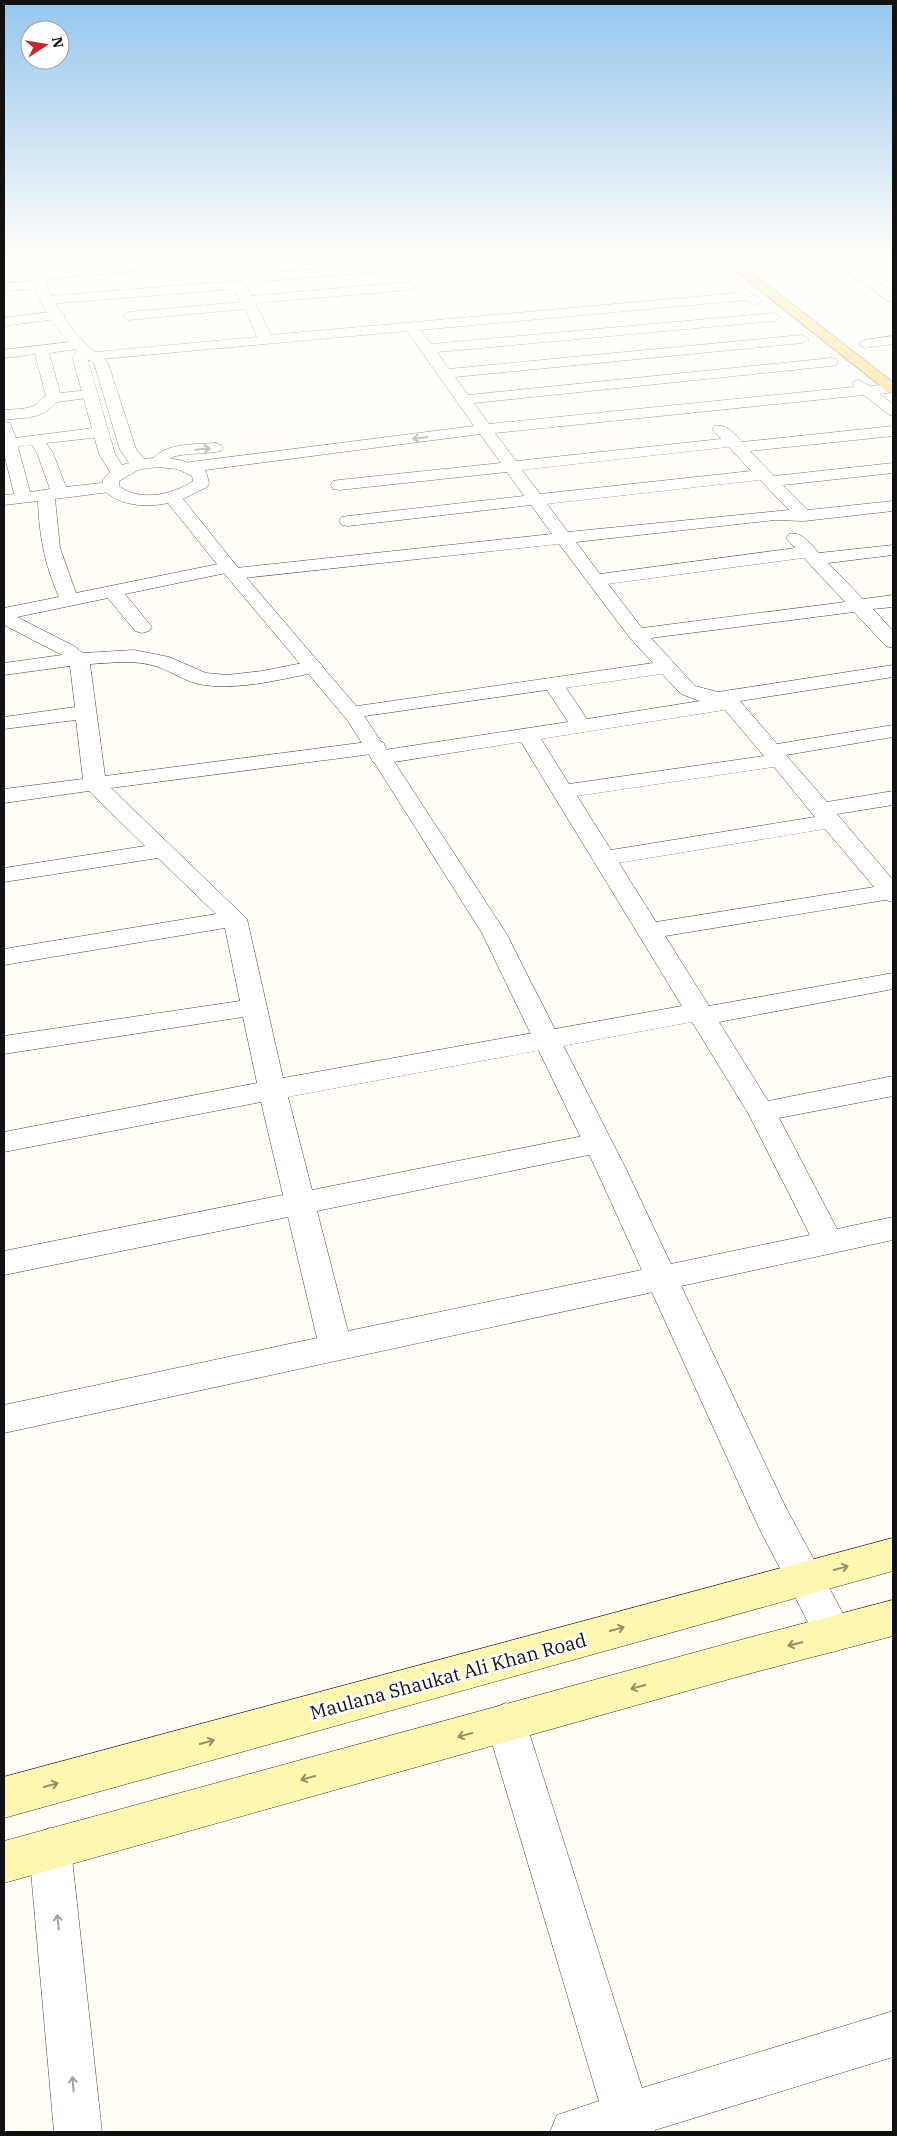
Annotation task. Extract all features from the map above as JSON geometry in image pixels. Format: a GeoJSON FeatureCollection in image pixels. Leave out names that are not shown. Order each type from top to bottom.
{"type":"FeatureCollection","features":[{"type":"Feature","properties":{"kind":"main road"},"geometry":{"type":"LineString","coordinates":[[854,358],[893,388]]}},
{"type":"Feature","properties":{"kind":"main road","name":"Maulana Shaukat Ali Khan Road"},"geometry":{"type":"LineString","coordinates":[[4,1798],[893,1554]]}},
{"type":"Feature","properties":{"kind":"main road"},"geometry":{"type":"LineString","coordinates":[[4,1862],[893,1618]]}},
{"type":"Feature","properties":{"kind":"street"},"geometry":{"type":"LineString","coordinates":[[43,358],[54,398]]}},
{"type":"Feature","properties":{"kind":"street"},"geometry":{"type":"LineString","coordinates":[[4,500],[53,494],[114,479],[139,464],[158,462],[175,463],[190,467],[200,474],[200,483],[190,491],[172,498],[146,500],[122,496],[114,479],[90,394],[86,358]]}},
{"type":"Feature","properties":{"kind":"street"},"geometry":{"type":"LineString","coordinates":[[94,358],[101,362],[128,450],[139,464]]}},
{"type":"Feature","properties":{"kind":"street"},"geometry":{"type":"LineString","coordinates":[[433,358],[564,538],[637,634],[688,690],[725,700],[889,886]]}},
{"type":"Feature","properties":{"kind":"street"},"geometry":{"type":"LineString","coordinates":[[445,374],[614,358]]}},
{"type":"Feature","properties":{"kind":"street"},"geometry":{"type":"LineString","coordinates":[[645,358],[737,444],[804,516]]}},
{"type":"Feature","properties":{"kind":"street"},"geometry":{"type":"LineString","coordinates":[[825,358],[893,411]]}},
{"type":"Feature","properties":{"kind":"street"},"geometry":{"type":"LineString","coordinates":[[464,400],[668,379],[838,368]]}},
{"type":"Feature","properties":{"kind":"street"},"geometry":{"type":"LineString","coordinates":[[190,467],[482,424],[687,398],[867,391],[893,388]]}},
{"type":"Feature","properties":{"kind":"street"},"geometry":{"type":"LineString","coordinates":[[5,417],[38,410],[54,398],[90,394]]}},
{"type":"Feature","properties":{"kind":"street"},"geometry":{"type":"LineString","coordinates":[[7,395],[5,417],[6,443],[24,498]]}},
{"type":"Feature","properties":{"kind":"street"},"geometry":{"type":"LineString","coordinates":[[95,409],[114,407]]}},
{"type":"Feature","properties":{"kind":"street"},"geometry":{"type":"LineString","coordinates":[[38,410],[53,494],[51,555],[69,600]]}},
{"type":"Feature","properties":{"kind":"street"},"geometry":{"type":"LineString","coordinates":[[158,462],[167,454],[174,452],[482,424]]}},
{"type":"Feature","properties":{"kind":"street"},"geometry":{"type":"LineString","coordinates":[[339,485],[737,444],[893,431]]}},
{"type":"Feature","properties":{"kind":"street"},"geometry":{"type":"LineString","coordinates":[[6,443],[101,432]]}},
{"type":"Feature","properties":{"kind":"street"},"geometry":{"type":"LineString","coordinates":[[348,521],[769,477],[893,468]]}},
{"type":"Feature","properties":{"kind":"street"},"geometry":{"type":"LineString","coordinates":[[172,498],[351,712],[494,933],[662,1277],[772,1517],[834,1634]]}},
{"type":"Feature","properties":{"kind":"street"},"geometry":{"type":"LineString","coordinates":[[4,614],[112,591],[231,570],[564,538],[775,515],[804,516],[893,506]]}},
{"type":"Feature","properties":{"kind":"street"},"geometry":{"type":"LineString","coordinates":[[775,515],[893,642]]}},
{"type":"Feature","properties":{"kind":"street"},"geometry":{"type":"LineString","coordinates":[[596,580],[812,555],[893,550]]}},
{"type":"Feature","properties":{"kind":"street"},"geometry":{"type":"LineString","coordinates":[[112,591],[142,627]]}},
{"type":"Feature","properties":{"kind":"street"},"geometry":{"type":"LineString","coordinates":[[637,634],[893,602]]}},
{"type":"Feature","properties":{"kind":"street"},"geometry":{"type":"LineString","coordinates":[[4,618],[67,650],[79,659],[95,784],[235,919],[272,1090],[336,1347]]}},
{"type":"Feature","properties":{"kind":"street"},"geometry":{"type":"LineString","coordinates":[[4,669],[79,659],[134,656],[162,661],[202,679],[226,681],[262,677],[313,667]]}},
{"type":"Feature","properties":{"kind":"street"},"geometry":{"type":"LineString","coordinates":[[351,712],[668,667]]}},
{"type":"Feature","properties":{"kind":"street"},"geometry":{"type":"LineString","coordinates":[[4,796],[528,734],[893,671]]}},
{"type":"Feature","properties":{"kind":"street"},"geometry":{"type":"LineString","coordinates":[[553,683],[581,726]]}},
{"type":"Feature","properties":{"kind":"street"},"geometry":{"type":"LineString","coordinates":[[4,723],[87,712]]}},
{"type":"Feature","properties":{"kind":"street"},"geometry":{"type":"LineString","coordinates":[[564,792],[775,756],[893,730]]}},
{"type":"Feature","properties":{"kind":"street"},"geometry":{"type":"LineString","coordinates":[[528,734],[761,1112],[829,1242]]}},
{"type":"Feature","properties":{"kind":"street"},"geometry":{"type":"LineString","coordinates":[[605,858],[826,816],[893,798]]}},
{"type":"Feature","properties":{"kind":"street"},"geometry":{"type":"LineString","coordinates":[[4,875],[163,850]]}},
{"type":"Feature","properties":{"kind":"street"},"geometry":{"type":"LineString","coordinates":[[650,931],[889,886]]}},
{"type":"Feature","properties":{"kind":"street"},"geometry":{"type":"LineString","coordinates":[[4,957],[235,919]]}},
{"type":"Feature","properties":{"kind":"street"},"geometry":{"type":"LineString","coordinates":[[4,1142],[546,1039],[893,981]]}},
{"type":"Feature","properties":{"kind":"street"},"geometry":{"type":"LineString","coordinates":[[4,1045],[254,1007]]}},
{"type":"Feature","properties":{"kind":"street"},"geometry":{"type":"LineString","coordinates":[[761,1112],[893,1086]]}},
{"type":"Feature","properties":{"kind":"street"},"geometry":{"type":"LineString","coordinates":[[4,1263],[598,1143]]}},
{"type":"Feature","properties":{"kind":"street"},"geometry":{"type":"LineString","coordinates":[[4,1419],[893,1229]]}},
{"type":"Feature","properties":{"kind":"street"},"geometry":{"type":"LineString","coordinates":[[506,1723],[629,2124]]}},
{"type":"Feature","properties":{"kind":"street"},"geometry":{"type":"LineString","coordinates":[[50,1849],[78,2132]]}},
{"type":"Feature","properties":{"kind":"street"},"geometry":{"type":"LineString","coordinates":[[574,2132],[629,2124],[893,2034]]}}]}
